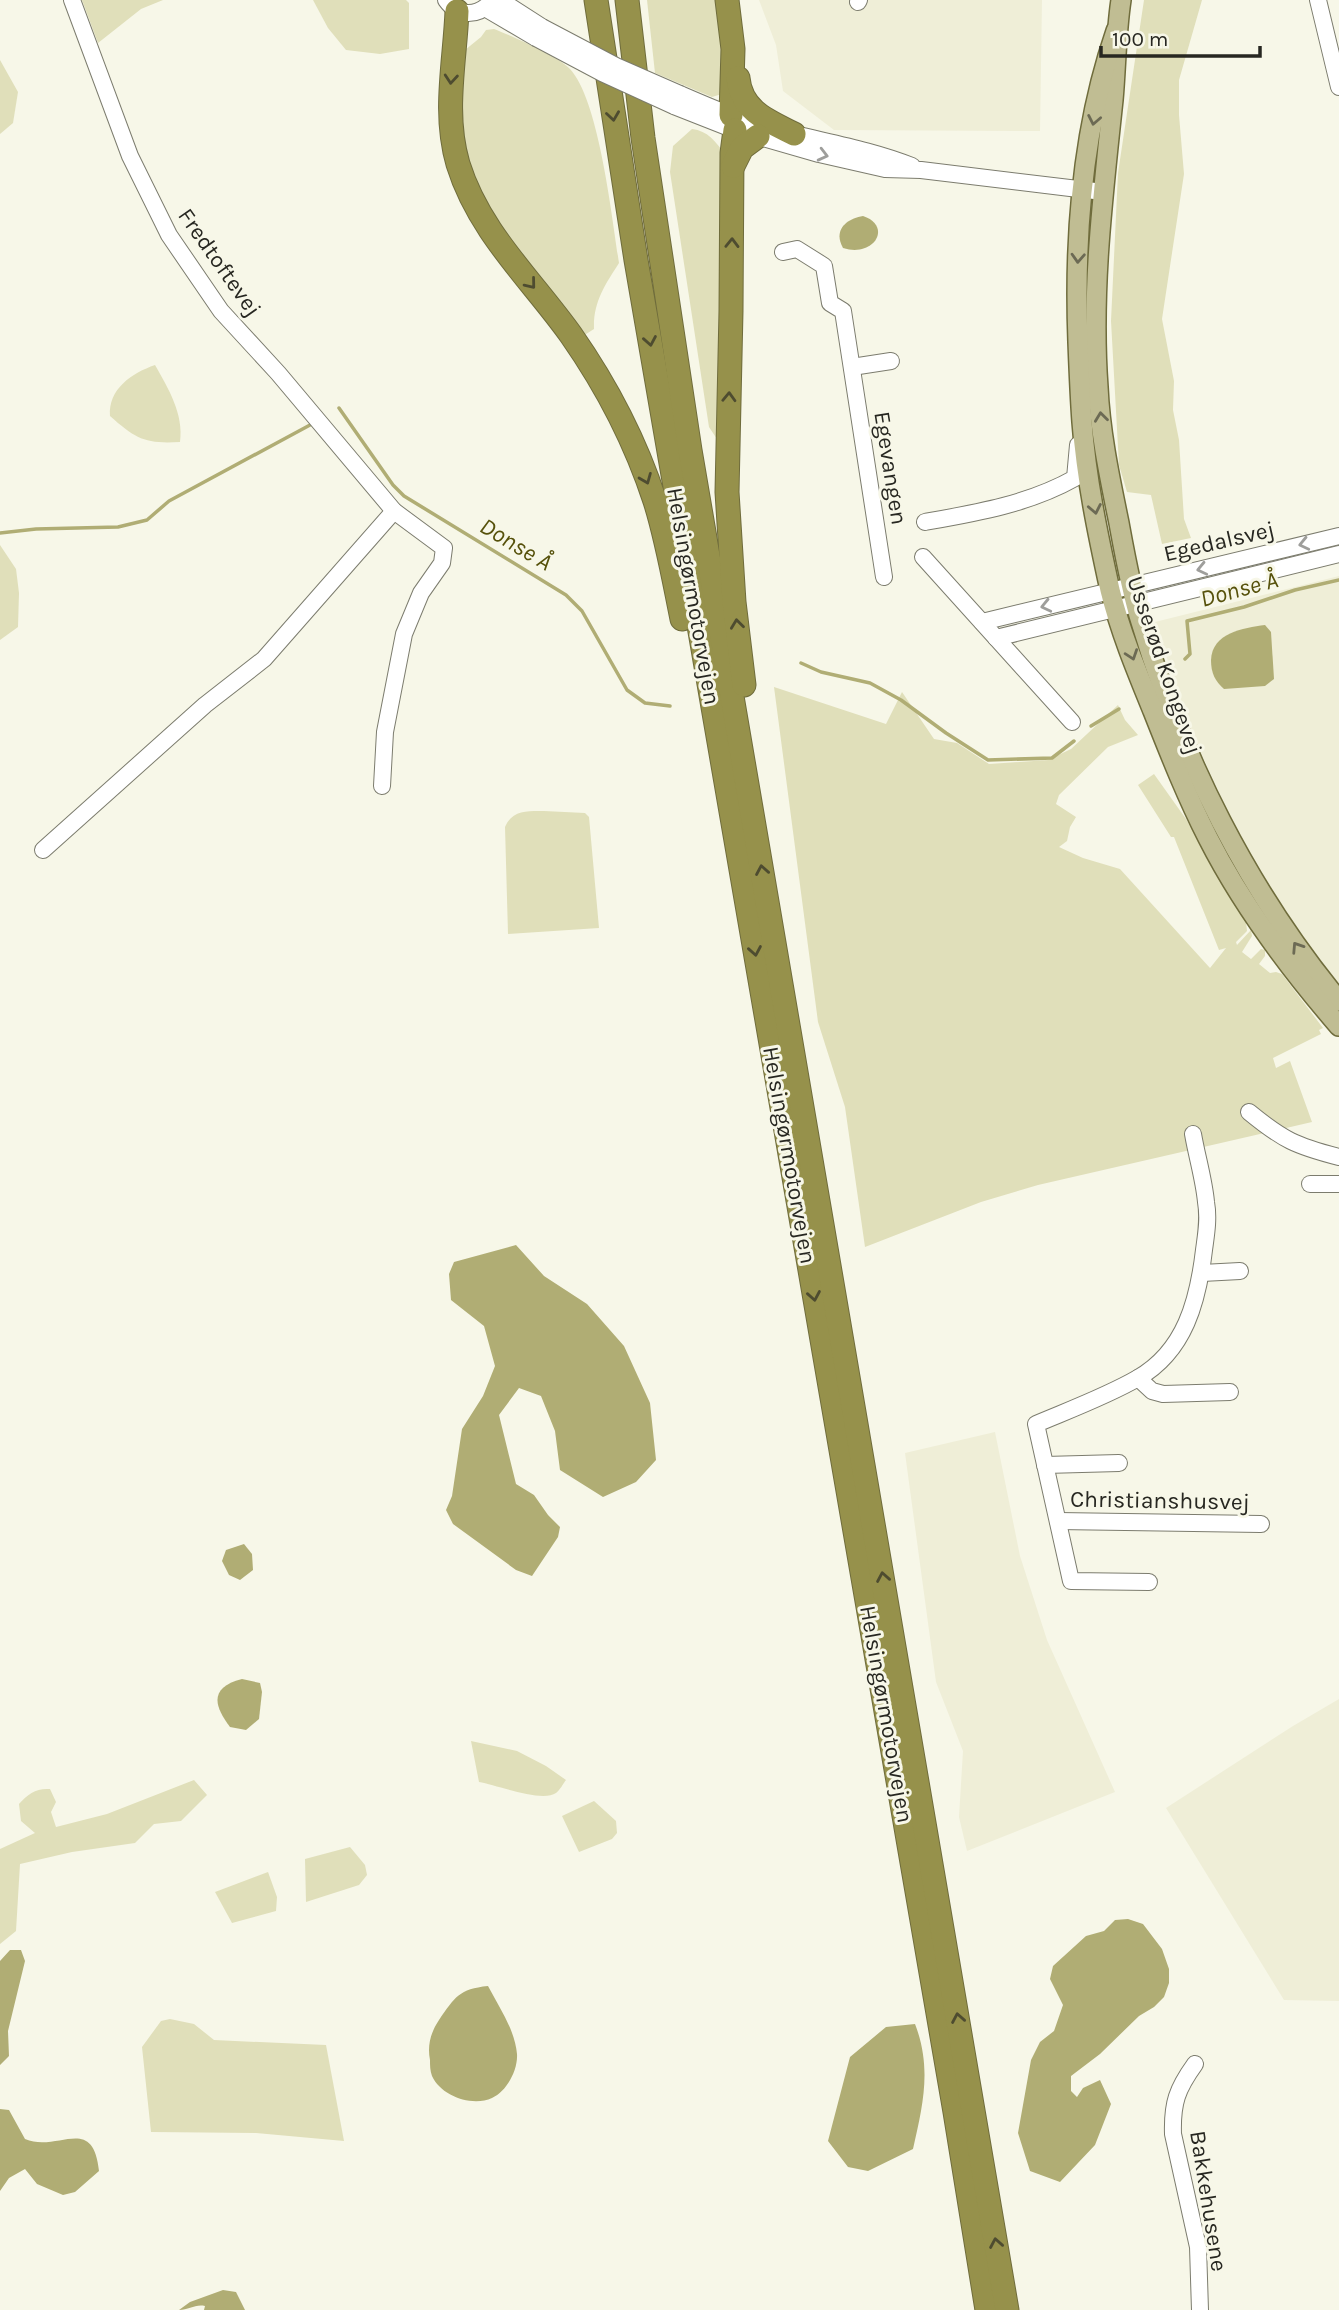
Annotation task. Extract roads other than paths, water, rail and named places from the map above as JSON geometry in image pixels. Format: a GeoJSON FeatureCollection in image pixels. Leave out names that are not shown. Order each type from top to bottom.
{"type":"FeatureCollection","features":[{"type":"Feature","properties":{"kind":"highway","name":"Helsingørmotorvejen"},"geometry":{"type":"LineString","coordinates":[[596,0],[636,260],[987,2310]]}},
{"type":"Feature","properties":{"kind":"highway","name":"Helsingørmotorvejen"},"geometry":{"type":"LineString","coordinates":[[627,0],[643,138],[690,450],[1007,2310]]}},
{"type":"Feature","properties":{"kind":"highway"},"geometry":{"type":"LineString","coordinates":[[727,0],[739,89],[749,108],[763,119],[794,134]]}},
{"type":"Feature","properties":{"kind":"highway"},"geometry":{"type":"LineString","coordinates":[[452,5],[450,108],[458,162],[468,191],[499,244],[572,336],[619,415],[655,500],[674,578],[724,837],[748,910]]}},
{"type":"Feature","properties":{"kind":"highway"},"geometry":{"type":"LineString","coordinates":[[733,49],[727,492],[734,602],[752,753],[756,838]]}},
{"type":"Feature","properties":{"kind":"highway"},"geometry":{"type":"LineString","coordinates":[[733,166],[742,148],[758,136]]}},
{"type":"Feature","properties":{"kind":"main road"},"geometry":{"type":"LineString","coordinates":[[1116,31],[1121,0]]}},
{"type":"Feature","properties":{"kind":"main road","name":"Usserød Kongevej"},"geometry":{"type":"LineString","coordinates":[[1116,31],[1105,64],[1083,190],[1077,300],[1082,424],[1089,476],[1113,600],[1139,678],[1178,776],[1208,839],[1264,931],[1296,977],[1339,1026]]}},
{"type":"Feature","properties":{"kind":"main road","name":"Usserød Kongevej"},"geometry":{"type":"LineString","coordinates":[[1116,31],[1116,65],[1098,265],[1098,387],[1109,476],[1134,595],[1169,709],[1206,795],[1272,910],[1306,961],[1339,1001]]}},
{"type":"Feature","properties":{"kind":"street","name":"Fredtoftevej"},"geometry":{"type":"LineString","coordinates":[[72,0],[130,156],[169,234],[221,311],[394,510],[444,548],[442,562],[421,593],[404,634],[385,732],[382,786]]}},
{"type":"Feature","properties":{"kind":"street"},"geometry":{"type":"LineString","coordinates":[[500,0],[539,32]]}},
{"type":"Feature","properties":{"kind":"street"},"geometry":{"type":"LineString","coordinates":[[1318,0],[1339,87]]}},
{"type":"Feature","properties":{"kind":"street"},"geometry":{"type":"LineString","coordinates":[[452,5],[471,14],[488,4],[539,32],[616,66],[677,100],[758,136],[819,154],[885,169],[921,170],[1103,192]]}},
{"type":"Feature","properties":{"kind":"street"},"geometry":{"type":"LineString","coordinates":[[733,123],[888,156],[921,170]]}},
{"type":"Feature","properties":{"kind":"street","name":"Egevangen"},"geometry":{"type":"LineString","coordinates":[[783,252],[797,249],[824,265],[830,303],[843,311],[884,577]]}},
{"type":"Feature","properties":{"kind":"street"},"geometry":{"type":"LineString","coordinates":[[852,367],[891,361]]}},
{"type":"Feature","properties":{"kind":"street","name":"Egevangen"},"geometry":{"type":"LineString","coordinates":[[925,522],[1019,502],[1057,488],[1075,478],[1082,424]]}},
{"type":"Feature","properties":{"kind":"street"},"geometry":{"type":"LineString","coordinates":[[43,850],[205,705],[264,659],[394,510]]}},
{"type":"Feature","properties":{"kind":"street","name":"Egedalsvej"},"geometry":{"type":"LineString","coordinates":[[1134,595],[1339,536]]}},
{"type":"Feature","properties":{"kind":"street","name":"Egedalsvej"},"geometry":{"type":"LineString","coordinates":[[1113,600],[1339,554]]}},
{"type":"Feature","properties":{"kind":"street"},"geometry":{"type":"LineString","coordinates":[[923,557],[1072,722]]}},
{"type":"Feature","properties":{"kind":"street"},"geometry":{"type":"LineString","coordinates":[[982,622],[1113,600]]}},
{"type":"Feature","properties":{"kind":"street"},"geometry":{"type":"LineString","coordinates":[[996,638],[1113,600]]}},
{"type":"Feature","properties":{"kind":"street"},"geometry":{"type":"LineString","coordinates":[[1249,1112],[1278,1136],[1301,1147],[1339,1157]]}},
{"type":"Feature","properties":{"kind":"street","name":"Christianshusvej"},"geometry":{"type":"LineString","coordinates":[[1149,1582],[1071,1581],[1036,1424],[1138,1378],[1163,1361],[1180,1338],[1194,1307],[1202,1273],[1207,1223],[1207,1203],[1193,1134]]}},
{"type":"Feature","properties":{"kind":"street"},"geometry":{"type":"LineString","coordinates":[[1310,1184],[1339,1185]]}},
{"type":"Feature","properties":{"kind":"street"},"geometry":{"type":"LineString","coordinates":[[1202,1273],[1240,1270]]}},
{"type":"Feature","properties":{"kind":"street"},"geometry":{"type":"LineString","coordinates":[[1138,1378],[1152,1391],[1163,1394],[1230,1392]]}},
{"type":"Feature","properties":{"kind":"street","name":"Christianshusvej"},"geometry":{"type":"LineString","coordinates":[[1045,1465],[1119,1463]]}},
{"type":"Feature","properties":{"kind":"street","name":"Christianshusvej"},"geometry":{"type":"LineString","coordinates":[[1058,1521],[1261,1524]]}},
{"type":"Feature","properties":{"kind":"street","name":"Bakkehusene"},"geometry":{"type":"LineString","coordinates":[[1195,2064],[1175,2097],[1172,2115],[1173,2134],[1198,2247],[1200,2310]]}},
{"type":"Feature","properties":{"kind":"waterway","name":"Donse Å"},"geometry":{"type":"LineString","coordinates":[[339,408],[393,485],[404,496],[566,595],[582,611],[627,690],[645,703],[670,706]]}},
{"type":"Feature","properties":{"kind":"waterway","name":"Donse Å"},"geometry":{"type":"LineString","coordinates":[[0,533],[36,529],[118,527],[147,520],[169,501],[310,425]]}},
{"type":"Feature","properties":{"kind":"waterway","name":"Donse Å"},"geometry":{"type":"LineString","coordinates":[[1185,659],[1190,654],[1187,621],[1339,580]]}},
{"type":"Feature","properties":{"kind":"waterway","name":"Donse Å"},"geometry":{"type":"LineString","coordinates":[[801,663],[821,672],[870,683],[901,700],[988,760],[1052,758],[1074,741]]}},
{"type":"Feature","properties":{"kind":"waterway","name":"Donse Å"},"geometry":{"type":"LineString","coordinates":[[1091,726],[1119,709]]}}]}
